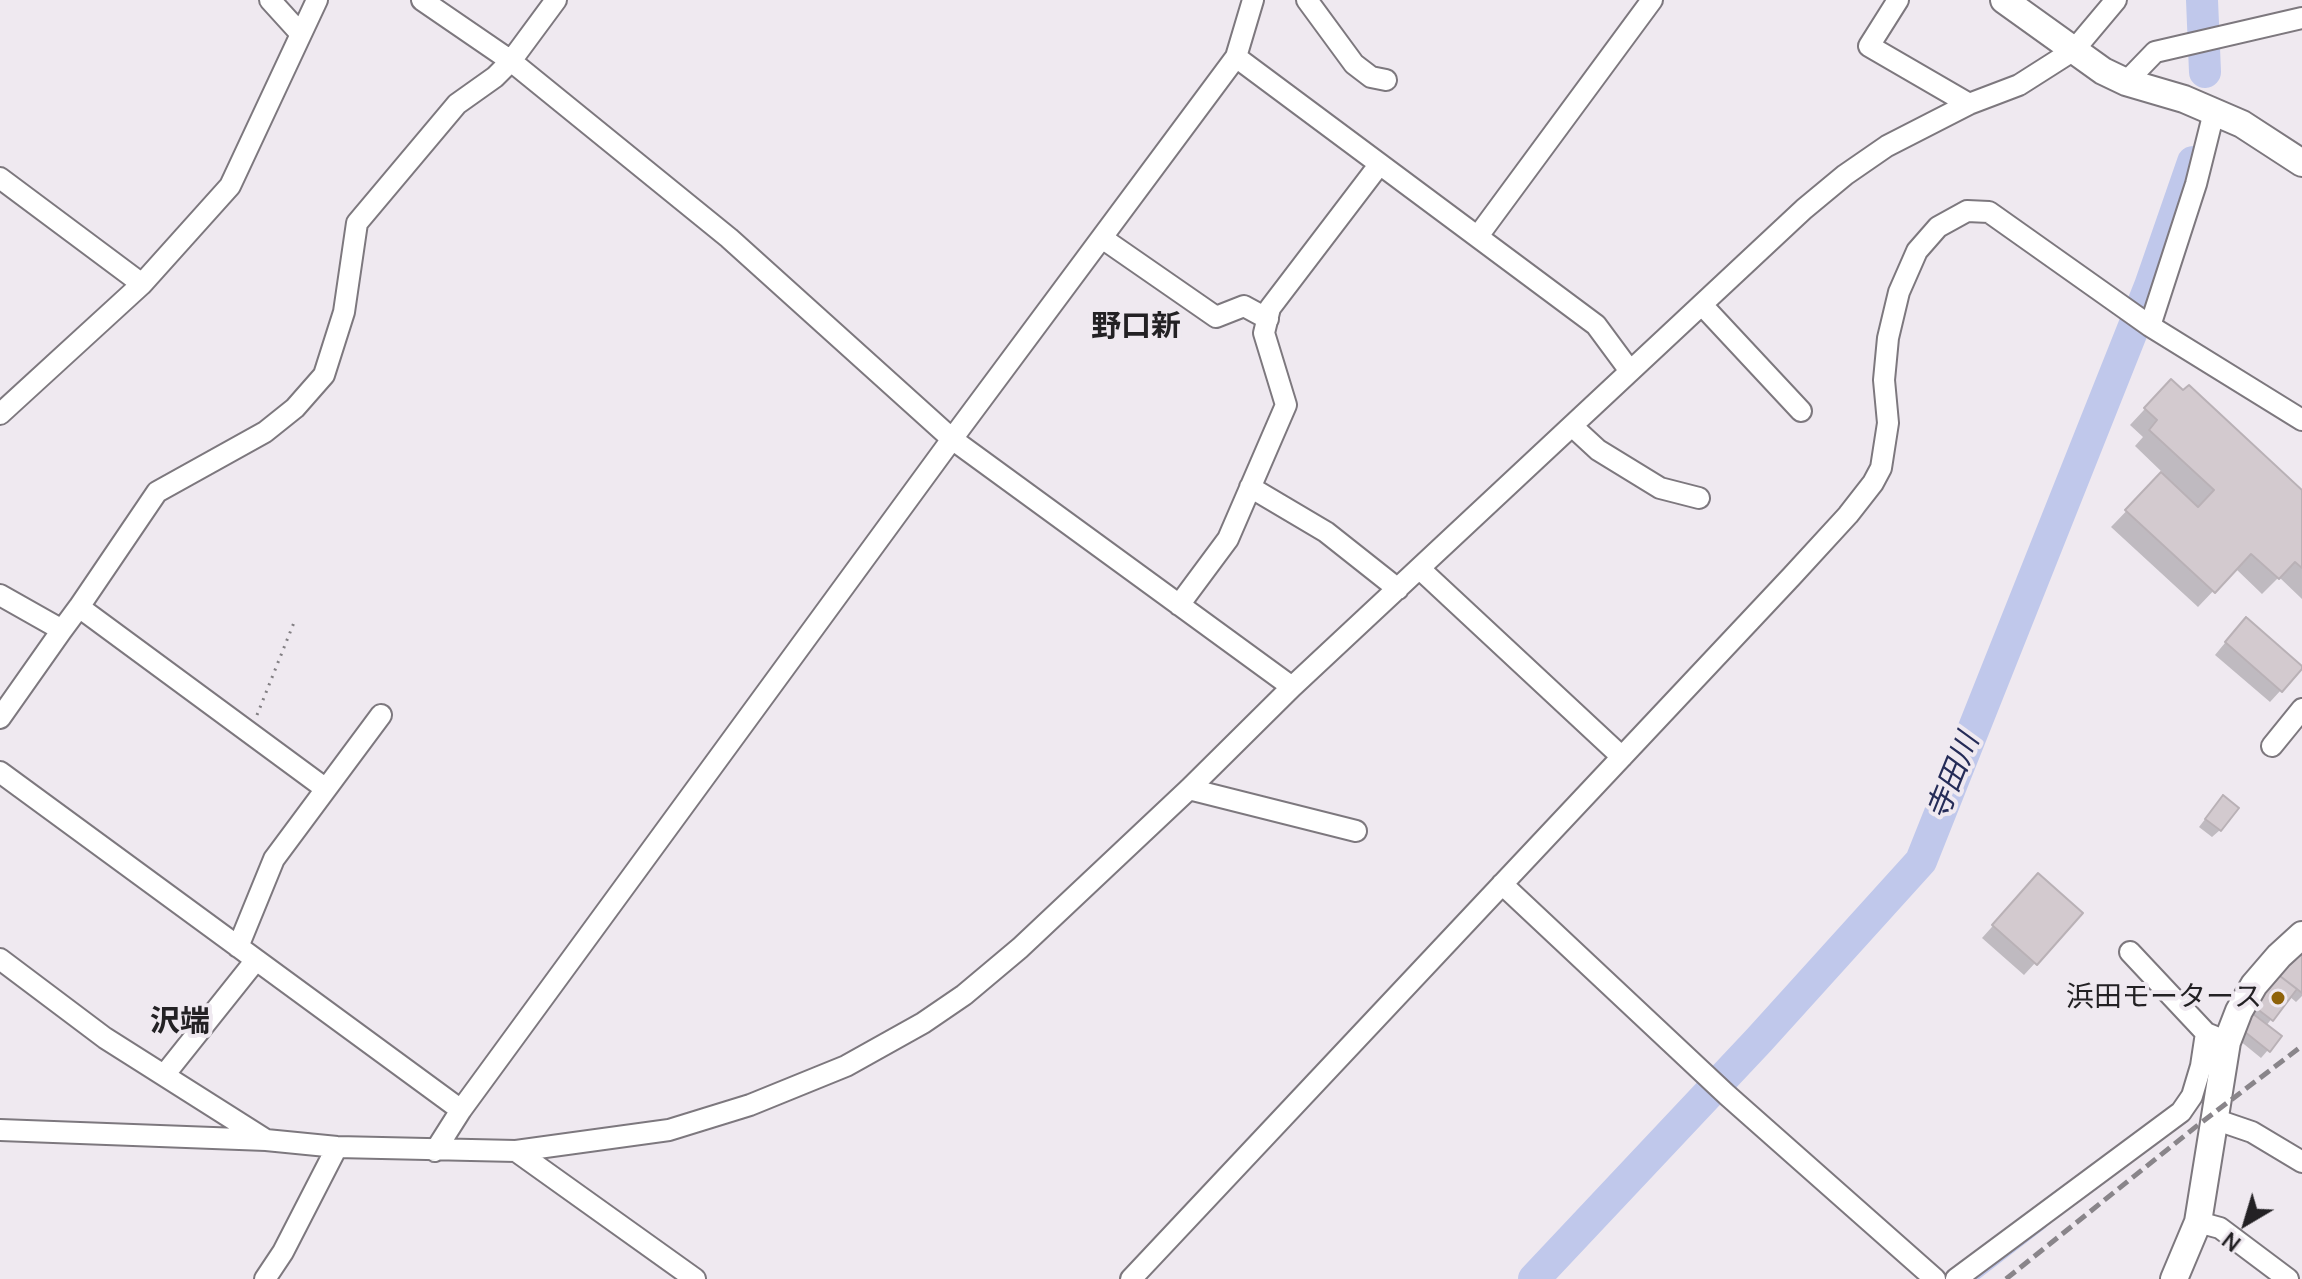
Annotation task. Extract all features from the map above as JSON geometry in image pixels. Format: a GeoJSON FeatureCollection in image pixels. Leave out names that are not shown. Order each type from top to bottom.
{"type":"FeatureCollection","features":[{"type":"Feature","properties":{"kind":"main road"},"geometry":{"type":"LineString","coordinates":[[2004,0],[2103,71],[2126,82],[2184,99],[2242,124],[2302,163]]}},
{"type":"Feature","properties":{"kind":"main road"},"geometry":{"type":"LineString","coordinates":[[2174,1279],[2198,1222],[2214,1119],[2216,1037],[2239,1011],[2254,985],[2302,935]]}},
{"type":"Feature","properties":{"kind":"street"},"geometry":{"type":"LineString","coordinates":[[270,0],[300,33]]}},
{"type":"Feature","properties":{"kind":"street"},"geometry":{"type":"LineString","coordinates":[[0,414],[142,284],[230,186],[317,0]]}},
{"type":"Feature","properties":{"kind":"street"},"geometry":{"type":"LineString","coordinates":[[422,0],[511,61],[729,238],[952,439],[1292,687]]}},
{"type":"Feature","properties":{"kind":"street"},"geometry":{"type":"LineString","coordinates":[[0,718],[157,492],[265,432],[295,408],[324,375],[344,312],[357,223],[457,104],[495,77],[511,61],[556,0]]}},
{"type":"Feature","properties":{"kind":"street"},"geometry":{"type":"LineString","coordinates":[[435,1151],[461,1110],[952,439],[1236,57],[1253,0]]}},
{"type":"Feature","properties":{"kind":"street"},"geometry":{"type":"LineString","coordinates":[[1307,0],[1354,64],[1371,77],[1386,80]]}},
{"type":"Feature","properties":{"kind":"street"},"geometry":{"type":"LineString","coordinates":[[1478,236],[1652,0]]}},
{"type":"Feature","properties":{"kind":"street"},"geometry":{"type":"LineString","coordinates":[[1898,0],[1869,46],[1969,104]]}},
{"type":"Feature","properties":{"kind":"street"},"geometry":{"type":"LineString","coordinates":[[0,1130],[266,1140],[435,1151],[516,1151],[669,1130],[750,1105],[846,1066],[923,1023],[964,995],[1031,937],[1189,789],[1292,687],[1804,209],[1887,146],[1969,104],[2019,85],[2074,50],[2116,0]]}},
{"type":"Feature","properties":{"kind":"street"},"geometry":{"type":"LineString","coordinates":[[2126,82],[2155,52],[2302,18]]}},
{"type":"Feature","properties":{"kind":"street"},"geometry":{"type":"LineString","coordinates":[[1236,57],[1596,325],[1630,371]]}},
{"type":"Feature","properties":{"kind":"street"},"geometry":{"type":"LineString","coordinates":[[2149,326],[2196,184],[2214,112]]}},
{"type":"Feature","properties":{"kind":"street"},"geometry":{"type":"LineString","coordinates":[[1179,605],[1228,539],[1286,405],[1264,333],[1270,308],[1379,165]]}},
{"type":"Feature","properties":{"kind":"street"},"geometry":{"type":"LineString","coordinates":[[0,178],[142,284]]}},
{"type":"Feature","properties":{"kind":"street"},"geometry":{"type":"LineString","coordinates":[[1131,1279],[1848,515],[1873,483],[1881,468],[1888,423],[1884,380],[1888,338],[1899,292],[1917,251],[1938,227],[1967,211],[1989,212],[2149,326],[2302,420]]}},
{"type":"Feature","properties":{"kind":"street"},"geometry":{"type":"LineString","coordinates":[[1102,238],[1216,317],[1244,306],[1268,319]]}},
{"type":"Feature","properties":{"kind":"street"},"geometry":{"type":"LineString","coordinates":[[1703,306],[1801,411]]}},
{"type":"Feature","properties":{"kind":"street"},"geometry":{"type":"LineString","coordinates":[[1572,426],[1598,450],[1660,488],[1699,498]]}},
{"type":"Feature","properties":{"kind":"street"},"geometry":{"type":"LineString","coordinates":[[1250,487],[1326,532],[1398,589]]}},
{"type":"Feature","properties":{"kind":"street"},"geometry":{"type":"LineString","coordinates":[[1420,569],[1622,757]]}},
{"type":"Feature","properties":{"kind":"street"},"geometry":{"type":"LineString","coordinates":[[0,595],[62,630]]}},
{"type":"Feature","properties":{"kind":"street"},"geometry":{"type":"LineString","coordinates":[[79,607],[326,789]]}},
{"type":"Feature","properties":{"kind":"street"},"geometry":{"type":"LineString","coordinates":[[2272,746],[2302,709]]}},
{"type":"Feature","properties":{"kind":"street"},"geometry":{"type":"LineString","coordinates":[[238,947],[274,859],[381,715]]}},
{"type":"Feature","properties":{"kind":"street"},"geometry":{"type":"LineString","coordinates":[[0,772],[461,1110]]}},
{"type":"Feature","properties":{"kind":"street"},"geometry":{"type":"LineString","coordinates":[[1189,789],[1356,831]]}},
{"type":"Feature","properties":{"kind":"street"},"geometry":{"type":"LineString","coordinates":[[1502,884],[1727,1095],[1935,1279]]}},
{"type":"Feature","properties":{"kind":"street"},"geometry":{"type":"LineString","coordinates":[[1956,1279],[2181,1112],[2192,1096],[2201,1066],[2216,1037],[2130,952]]}},
{"type":"Feature","properties":{"kind":"street"},"geometry":{"type":"LineString","coordinates":[[0,959],[105,1038],[266,1140]]}},
{"type":"Feature","properties":{"kind":"street"},"geometry":{"type":"LineString","coordinates":[[165,1074],[256,960]]}},
{"type":"Feature","properties":{"kind":"street"},"geometry":{"type":"LineString","coordinates":[[2214,1119],[2252,1132],[2302,1162]]}},
{"type":"Feature","properties":{"kind":"street"},"geometry":{"type":"LineString","coordinates":[[265,1279],[283,1252],[337,1147]]}},
{"type":"Feature","properties":{"kind":"street"},"geometry":{"type":"LineString","coordinates":[[516,1151],[695,1279]]}},
{"type":"Feature","properties":{"kind":"street"},"geometry":{"type":"LineString","coordinates":[[2198,1222],[2220,1228],[2288,1279]]}},
{"type":"Feature","properties":{"kind":"path"},"geometry":{"type":"LineString","coordinates":[[250,733],[295,620]]}},
{"type":"Feature","properties":{"kind":"building"},"geometry":{"type":"Polygon","coordinates":[[[2171,379],[2183,390],[2189,385],[2302,490],[2302,568],[2295,562],[2279,579],[2251,554],[2215,593],[2125,510],[2161,472],[2198,507],[2214,490],[2149,430],[2157,420],[2144,408],[2171,379]]]}},
{"type":"Feature","properties":{"kind":"building"},"geometry":{"type":"Polygon","coordinates":[[[2246,617],[2302,666],[2282,692],[2225,642],[2246,617]]]}},
{"type":"Feature","properties":{"kind":"building"},"geometry":{"type":"Polygon","coordinates":[[[2223,795],[2239,808],[2221,831],[2205,819],[2223,795]]]}},
{"type":"Feature","properties":{"kind":"building"},"geometry":{"type":"Polygon","coordinates":[[[2038,873],[2083,913],[2037,965],[1992,925],[2038,873]]]}},
{"type":"Feature","properties":{"kind":"building"},"geometry":{"type":"Polygon","coordinates":[[[2302,949],[2302,993],[2276,973],[2302,949]]]}},
{"type":"Feature","properties":{"kind":"building"},"geometry":{"type":"Polygon","coordinates":[[[2276,973],[2297,989],[2273,1021],[2252,1005],[2276,973]]]}},
{"type":"Feature","properties":{"kind":"building"},"geometry":{"type":"Polygon","coordinates":[[[2252,1013],[2282,1036],[2270,1052],[2240,1028],[2252,1013]]]}},
{"type":"Feature","properties":{"kind":"waterway","name":"寺田川"},"geometry":{"type":"LineString","coordinates":[[2202,0],[2205,72]]}},
{"type":"Feature","properties":{"kind":"waterway","name":"寺田川"},"geometry":{"type":"LineString","coordinates":[[1534,1279],[1759,1040],[1921,861],[2150,286],[2193,162]]}},
{"type":"Feature","properties":{"kind":"waterway"},"geometry":{"type":"LineString","coordinates":[[1975,1279],[2044,1226]]}},
{"type":"Feature","properties":{"kind":"railway"},"geometry":{"type":"LineString","coordinates":[[2006,1279],[2302,1046]]}},
{"type":"Feature","properties":{"kind":"place","name":"浜田モータース"},"geometry":{"type":"Point","coordinates":[2278,998]}},
{"type":"Feature","properties":{"kind":"district","name":"野口新"},"geometry":{"type":"Point","coordinates":[1136,328]}},
{"type":"Feature","properties":{"kind":"district","name":"沢端"},"geometry":{"type":"Point","coordinates":[180,1023]}}]}
